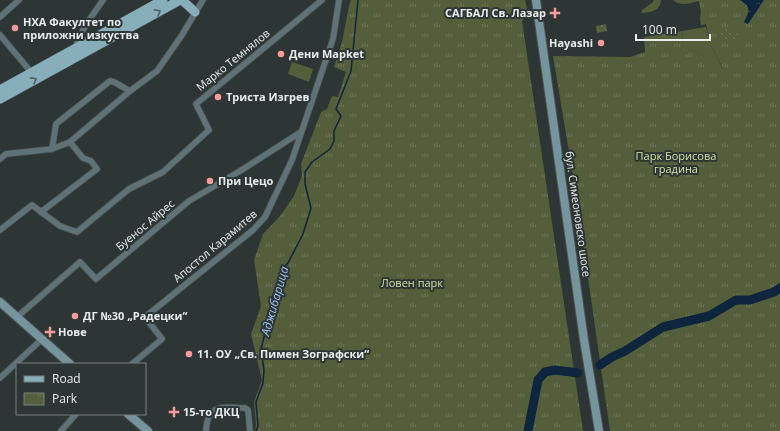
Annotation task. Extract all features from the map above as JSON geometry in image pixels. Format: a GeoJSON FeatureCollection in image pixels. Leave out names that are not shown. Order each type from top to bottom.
{"type":"FeatureCollection","features":[{"type":"Feature","properties":{"kind":"main road"},"geometry":{"type":"LineString","coordinates":[[0,99],[181,0],[195,12]]}},
{"type":"Feature","properties":{"kind":"main road","name":"бул. Симеоновско шосе"},"geometry":{"type":"LineString","coordinates":[[536,0],[584,340],[599,431]]}},
{"type":"Feature","properties":{"kind":"main road"},"geometry":{"type":"LineString","coordinates":[[0,90],[161,1]]}},
{"type":"Feature","properties":{"kind":"main road"},"geometry":{"type":"LineString","coordinates":[[0,302],[69,363]]}},
{"type":"Feature","properties":{"kind":"main road"},"geometry":{"type":"LineString","coordinates":[[129,415],[148,431]]}},
{"type":"Feature","properties":{"kind":"street"},"geometry":{"type":"LineString","coordinates":[[0,17],[19,0]]}},
{"type":"Feature","properties":{"kind":"street"},"geometry":{"type":"LineString","coordinates":[[80,46],[77,43],[85,26],[103,0]]}},
{"type":"Feature","properties":{"kind":"street"},"geometry":{"type":"LineString","coordinates":[[0,159],[6,154],[52,149],[70,142],[130,91],[157,71],[182,35],[203,0]]}},
{"type":"Feature","properties":{"kind":"street","name":"Марко Темнялов"},"geometry":{"type":"LineString","coordinates":[[41,212],[60,226],[77,232],[128,189],[164,172],[209,130],[196,104],[322,0]]}},
{"type":"Feature","properties":{"kind":"street","name":"Апостол Карамитев"},"geometry":{"type":"LineString","coordinates":[[133,363],[162,340],[145,316],[252,230],[265,217],[292,160],[333,39],[339,0]]}},
{"type":"Feature","properties":{"kind":"street"},"geometry":{"type":"LineString","coordinates":[[0,35],[32,73]]}},
{"type":"Feature","properties":{"kind":"street"},"geometry":{"type":"LineString","coordinates":[[52,149],[56,124],[110,81],[130,91]]}},
{"type":"Feature","properties":{"kind":"street","name":"Буенос Айрес"},"geometry":{"type":"LineString","coordinates":[[17,317],[80,262],[96,280],[189,201],[301,132]]}},
{"type":"Feature","properties":{"kind":"street"},"geometry":{"type":"LineString","coordinates":[[0,230],[32,205],[41,212],[97,169],[91,161],[83,158],[70,142]]}},
{"type":"Feature","properties":{"kind":"street"},"geometry":{"type":"LineString","coordinates":[[16,363],[42,339]]}},
{"type":"Feature","properties":{"kind":"street"},"geometry":{"type":"LineString","coordinates":[[0,378],[16,363]]}},
{"type":"Feature","properties":{"kind":"street"},"geometry":{"type":"LineString","coordinates":[[206,431],[207,419],[210,414],[222,407],[245,408],[248,410],[250,431]]}},
{"type":"Feature","properties":{"kind":"street"},"geometry":{"type":"LineString","coordinates":[[61,431],[75,415]]}},
{"type":"Feature","properties":{"kind":"green space","name":"Ловен парк"},"geometry":{"type":"Polygon","coordinates":[[[351,0],[525,0],[528,13],[522,21],[583,431],[255,431],[256,425],[254,402],[262,380],[251,334],[261,306],[254,260],[263,234],[280,216],[294,196],[302,176],[301,164],[321,112],[327,109],[332,96],[338,97],[346,72],[334,67],[342,42],[351,0]]]}},
{"type":"Feature","properties":{"kind":"green space"},"geometry":{"type":"Polygon","coordinates":[[[654,0],[661,0],[659,7],[655,10],[642,13],[642,10],[654,0]]]}},
{"type":"Feature","properties":{"kind":"green space","name":"Парк Борисова градина"},"geometry":{"type":"Polygon","coordinates":[[[673,0],[780,0],[780,431],[610,431],[576,194],[553,56],[630,57],[645,52],[644,37],[682,31],[682,47],[697,52],[723,69],[710,43],[706,24],[701,25],[699,1],[682,4],[673,0]]]}},
{"type":"Feature","properties":{"kind":"green space"},"geometry":{"type":"Polygon","coordinates":[[[606,24],[607,31],[597,33],[596,26],[606,24]]]}},
{"type":"Feature","properties":{"kind":"green space"},"geometry":{"type":"Polygon","coordinates":[[[706,27],[710,43],[723,70],[697,52],[681,47],[683,40],[682,31],[706,27]]]}},
{"type":"Feature","properties":{"kind":"green space"},"geometry":{"type":"Polygon","coordinates":[[[726,29],[735,35],[739,35],[741,33],[743,35],[737,40],[720,41],[720,33],[722,30],[726,29]]]}},
{"type":"Feature","properties":{"kind":"green space"},"geometry":{"type":"Polygon","coordinates":[[[292,62],[313,69],[309,82],[288,74],[292,62]]]}},
{"type":"Feature","properties":{"kind":"water"},"geometry":{"type":"Polygon","coordinates":[[[740,0],[764,0],[748,24],[744,22],[748,12],[748,7],[740,0]]]}},
{"type":"Feature","properties":{"kind":"waterway","name":"Аджибарица"},"geometry":{"type":"LineString","coordinates":[[256,431],[258,426],[256,402],[263,383],[264,370],[261,349],[279,291],[282,269],[288,263],[303,234],[311,208],[305,184],[305,172],[312,162],[330,149],[334,141],[334,131],[341,116],[336,109],[351,71],[358,0]]}},
{"type":"Feature","properties":{"kind":"waterway"},"geometry":{"type":"LineString","coordinates":[[600,365],[663,327],[709,316],[736,300],[750,300],[774,292],[780,288]]}},
{"type":"Feature","properties":{"kind":"waterway"},"geometry":{"type":"LineString","coordinates":[[528,431],[538,380],[545,372],[555,370],[578,373]]}},
{"type":"Feature","properties":{"kind":"place","name":"САГБАЛ Св. Лазар"},"geometry":{"type":"Point","coordinates":[555,13]}},
{"type":"Feature","properties":{"kind":"place","name":"НХА Факултет по приложни изкуства"},"geometry":{"type":"Point","coordinates":[15,28]}},
{"type":"Feature","properties":{"kind":"place","name":"Hayashi"},"geometry":{"type":"Point","coordinates":[601,43]}},
{"type":"Feature","properties":{"kind":"place","name":"Дени Mapket"},"geometry":{"type":"Point","coordinates":[281,54]}},
{"type":"Feature","properties":{"kind":"place","name":"Триста Изгрев"},"geometry":{"type":"Point","coordinates":[218,97]}},
{"type":"Feature","properties":{"kind":"place","name":"При Цецо"},"geometry":{"type":"Point","coordinates":[210,181]}},
{"type":"Feature","properties":{"kind":"place","name":"ДГ №30 „Радецки“"},"geometry":{"type":"Point","coordinates":[75,316]}},
{"type":"Feature","properties":{"kind":"place","name":"Нове"},"geometry":{"type":"Point","coordinates":[50,332]}},
{"type":"Feature","properties":{"kind":"place","name":"11. ОУ „Св. Пимен Зографски“"},"geometry":{"type":"Point","coordinates":[189,354]}},
{"type":"Feature","properties":{"kind":"place","name":"15-то ДКЦ"},"geometry":{"type":"Point","coordinates":[174,412]}}]}
